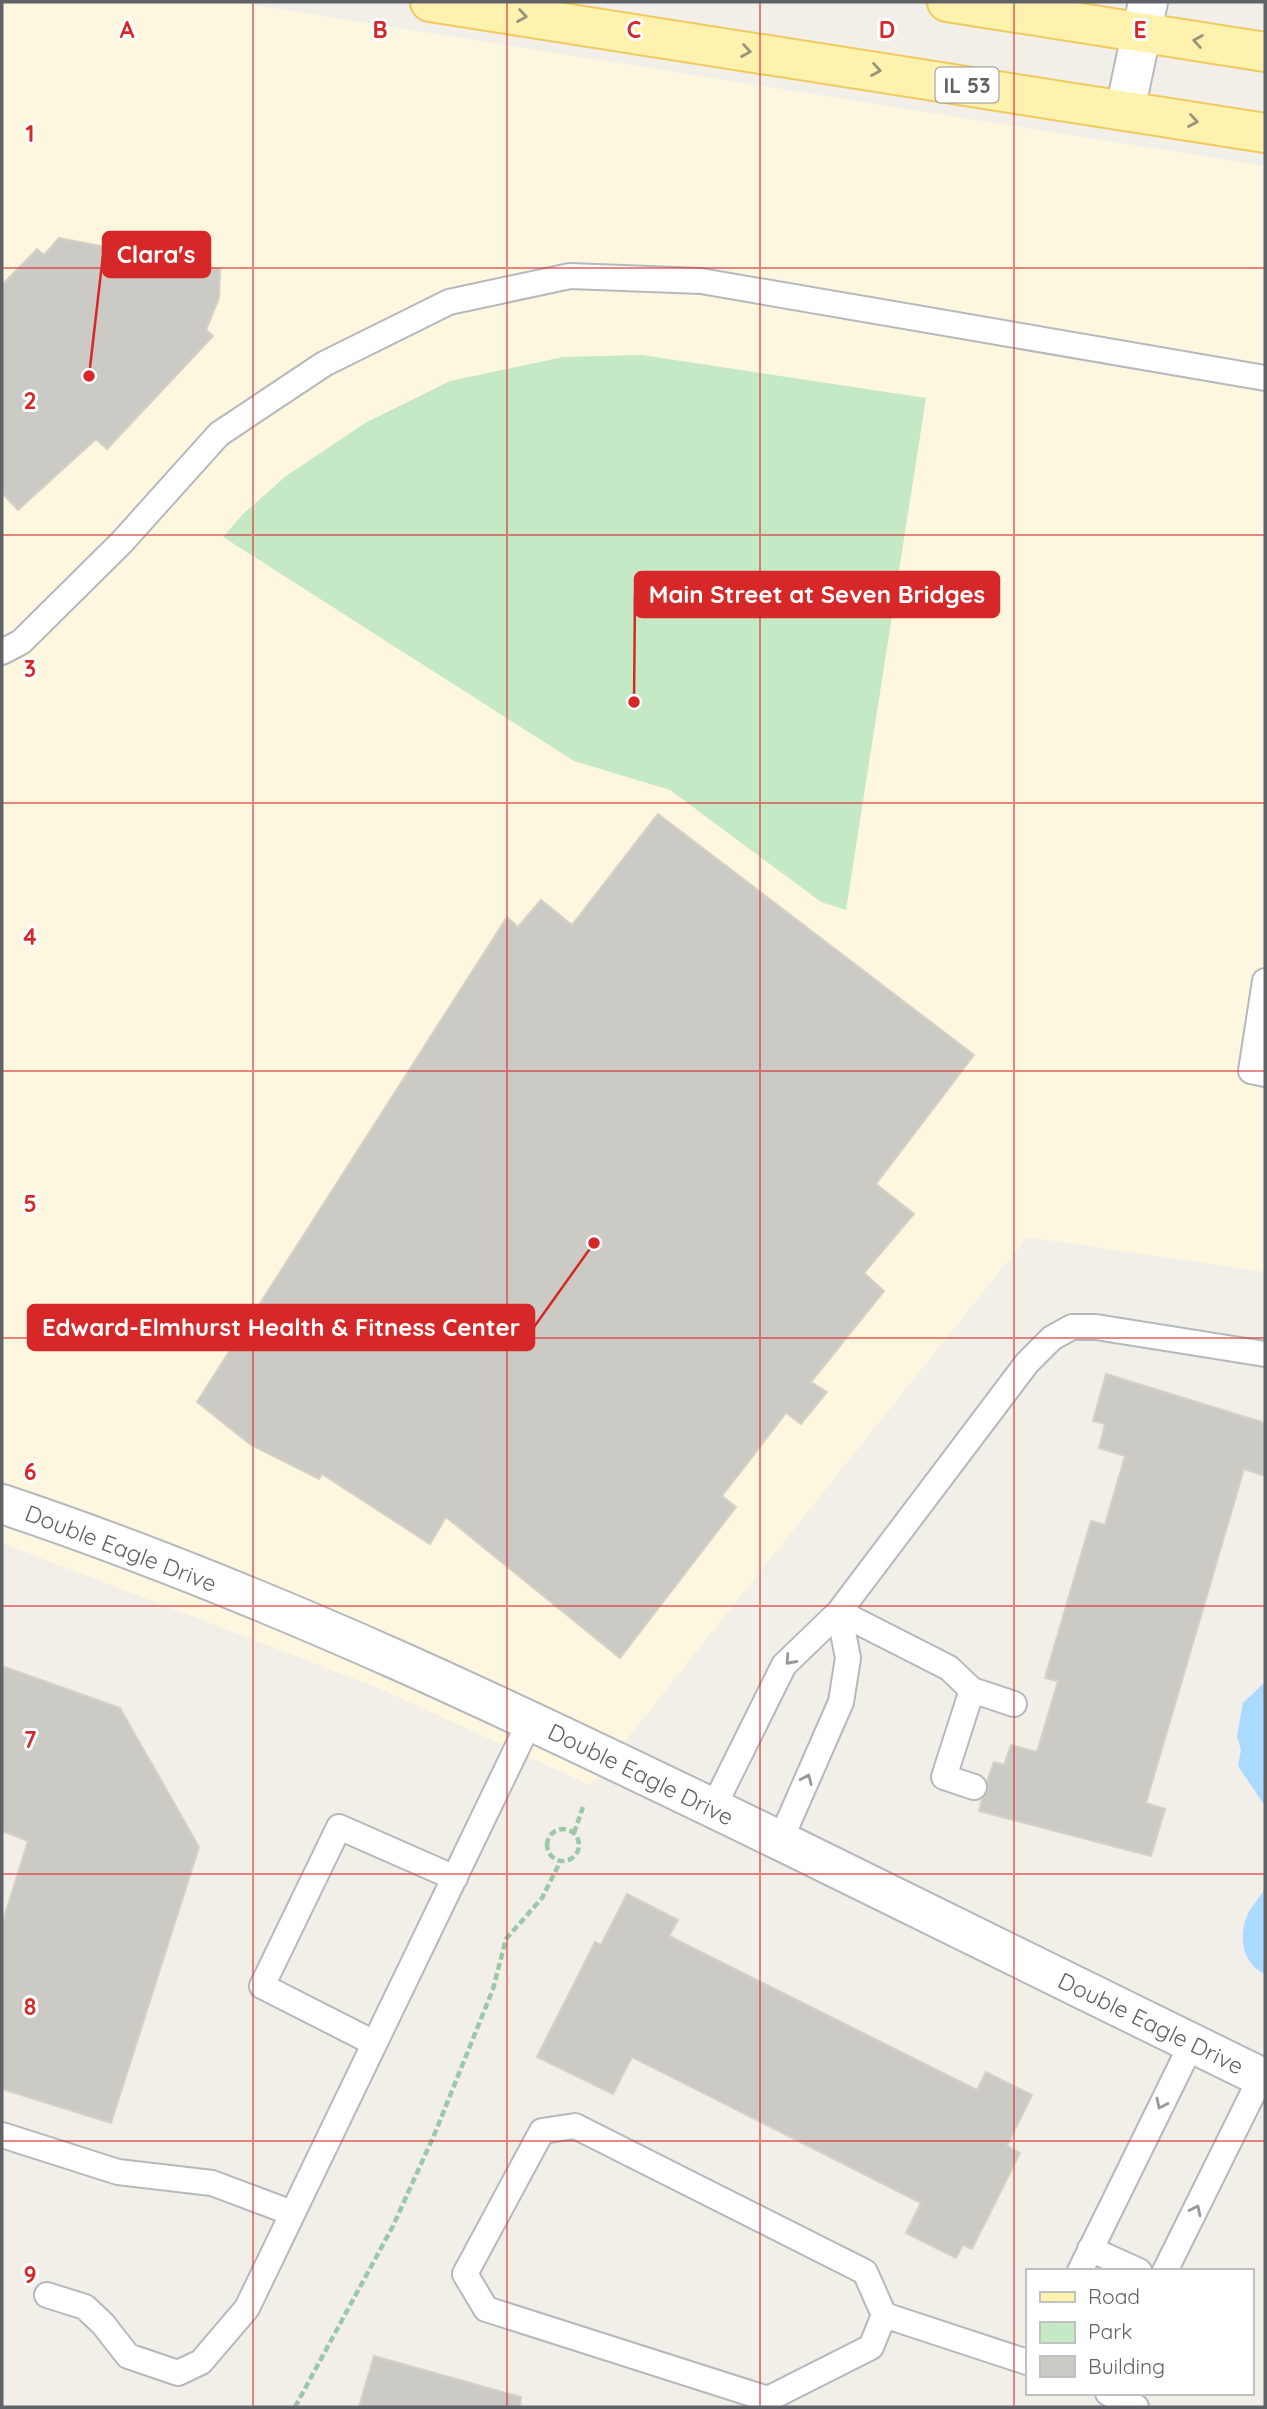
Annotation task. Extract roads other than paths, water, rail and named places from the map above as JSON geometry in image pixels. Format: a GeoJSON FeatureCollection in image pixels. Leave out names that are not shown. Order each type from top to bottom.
{"type":"FeatureCollection","features":[{"type":"Feature","properties":{"kind":"main road","name":"IL 53"},"geometry":{"type":"LineString","coordinates":[[430,2],[1265,133]]}},
{"type":"Feature","properties":{"kind":"main road"},"geometry":{"type":"LineString","coordinates":[[947,2],[1146,17],[1265,52]]}},
{"type":"Feature","properties":{"kind":"street"},"geometry":{"type":"LineString","coordinates":[[1125,110],[1146,17]]}},
{"type":"Feature","properties":{"kind":"street","name":"Double Eagle Drive"},"geometry":{"type":"LineString","coordinates":[[2,1504],[236,1591],[424,1671],[713,1808],[1263,2078]]}},
{"type":"Feature","properties":{"kind":"lane"},"geometry":{"type":"LineString","coordinates":[[2,652],[21,642],[122,542],[219,434],[324,364],[449,302],[570,276],[701,281],[1265,377]]}},
{"type":"Feature","properties":{"kind":"lane"},"geometry":{"type":"LineString","coordinates":[[1265,981],[1251,1072],[1265,1074]]}},
{"type":"Feature","properties":{"kind":"lane"},"geometry":{"type":"LineString","coordinates":[[713,1808],[784,1665],[839,1612],[1027,1363],[1052,1338],[1072,1327],[1096,1327],[1265,1354]]}},
{"type":"Feature","properties":{"kind":"lane"},"geometry":{"type":"LineString","coordinates":[[839,1612],[949,1668],[972,1690],[1014,1704]]}},
{"type":"Feature","properties":{"kind":"lane"},"geometry":{"type":"LineString","coordinates":[[780,1841],[841,1702],[848,1658],[839,1612]]}},
{"type":"Feature","properties":{"kind":"lane"},"geometry":{"type":"LineString","coordinates":[[972,1690],[944,1777],[974,1787]]}},
{"type":"Feature","properties":{"kind":"lane"},"geometry":{"type":"LineString","coordinates":[[47,2295],[85,2306],[128,2356],[178,2373],[201,2362],[247,2308],[530,1721]]}},
{"type":"Feature","properties":{"kind":"lane"},"geometry":{"type":"LineString","coordinates":[[374,2043],[262,1986],[339,1827],[455,1878]]}},
{"type":"Feature","properties":{"kind":"lane"},"geometry":{"type":"LineString","coordinates":[[1129,2269],[1085,2260],[1192,2043]]}},
{"type":"Feature","properties":{"kind":"lane"},"geometry":{"type":"LineString","coordinates":[[1166,2269],[1263,2078]]}},
{"type":"Feature","properties":{"kind":"lane"},"geometry":{"type":"LineString","coordinates":[[884,2315],[871,2347],[768,2399],[486,2309],[466,2274],[541,2131],[575,2126],[865,2272],[884,2315],[1026,2362]]}},
{"type":"Feature","properties":{"kind":"lane"},"geometry":{"type":"LineString","coordinates":[[2,2135],[118,2172],[212,2183],[292,2213]]}},
{"type":"Feature","properties":{"kind":"lane"},"geometry":{"type":"LineString","coordinates":[[1112,2395],[1136,2407]]}},
{"type":"Feature","properties":{"kind":"water"},"geometry":{"type":"Polygon","coordinates":[[[1265,1682],[1265,1806],[1238,1766],[1241,1750],[1237,1736],[1243,1703],[1265,1682]]]}},
{"type":"Feature","properties":{"kind":"water"},"geometry":{"type":"Polygon","coordinates":[[[1265,1888],[1265,1974],[1247,1957],[1243,1933],[1249,1912],[1265,1888]]]}},
{"type":"Feature","properties":{"kind":"place","name":"Clara's"},"geometry":{"type":"Point","coordinates":[89,376]}},
{"type":"Feature","properties":{"kind":"place","name":"Main Street at Seven Bridges"},"geometry":{"type":"Point","coordinates":[634,702]}},
{"type":"Feature","properties":{"kind":"place","name":"Edward-Elmhurst Health & Fitness Center"},"geometry":{"type":"Point","coordinates":[594,1243]}}]}
